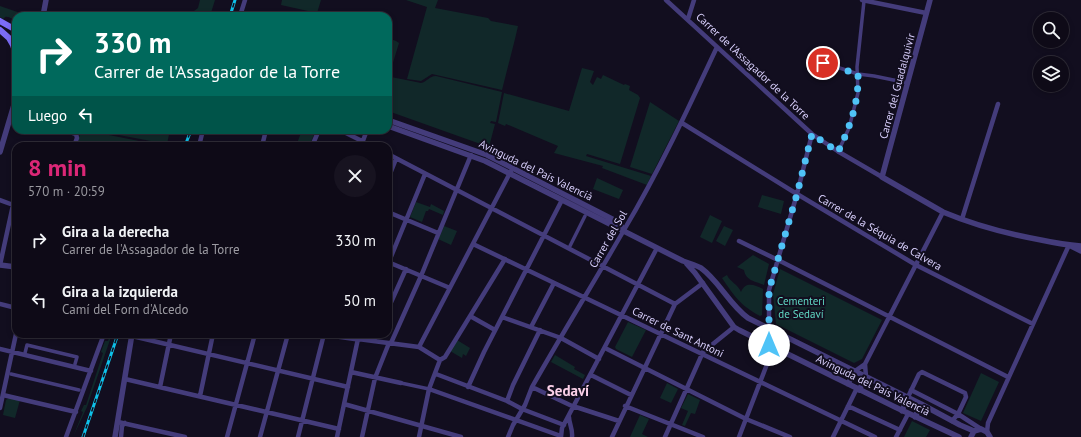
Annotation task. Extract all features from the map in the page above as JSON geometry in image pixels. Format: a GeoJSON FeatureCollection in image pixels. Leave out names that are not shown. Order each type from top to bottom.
{"type":"FeatureCollection","features":[{"type":"Feature","properties":{"kind":"main road"},"geometry":{"type":"LineString","coordinates":[[0,21],[12,28]]}},
{"type":"Feature","properties":{"kind":"main road"},"geometry":{"type":"LineString","coordinates":[[0,30],[9,38],[12,43]]}},
{"type":"Feature","properties":{"kind":"street"},"geometry":{"type":"LineString","coordinates":[[241,12],[245,0]]}},
{"type":"Feature","properties":{"kind":"street","name":"Carrer de l'Assagador de la Torre"},"geometry":{"type":"LineString","coordinates":[[666,0],[812,134],[838,152],[943,212],[1001,232],[1081,246]]}},
{"type":"Feature","properties":{"kind":"street"},"geometry":{"type":"LineString","coordinates":[[688,19],[694,0]]}},
{"type":"Feature","properties":{"kind":"street"},"geometry":{"type":"LineString","coordinates":[[838,152],[844,141],[858,93],[857,67],[863,0],[926,13]]}},
{"type":"Feature","properties":{"kind":"street","name":"Carrer del Guadalquivir"},"geometry":{"type":"LineString","coordinates":[[882,177],[930,0]]}},
{"type":"Feature","properties":{"kind":"street"},"geometry":{"type":"LineString","coordinates":[[41,12],[46,1]]}},
{"type":"Feature","properties":{"kind":"street"},"geometry":{"type":"LineString","coordinates":[[43,12],[46,1]]}},
{"type":"Feature","properties":{"kind":"street","name":"Carrer del Sol"},"geometry":{"type":"LineString","coordinates":[[508,437],[532,387],[624,230],[682,123],[718,47]]}},
{"type":"Feature","properties":{"kind":"street"},"geometry":{"type":"LineString","coordinates":[[812,60],[858,74],[908,83]]}},
{"type":"Feature","properties":{"kind":"street"},"geometry":{"type":"LineString","coordinates":[[962,219],[998,104]]}},
{"type":"Feature","properties":{"kind":"street"},"geometry":{"type":"LineString","coordinates":[[0,152],[12,119]]}},
{"type":"Feature","properties":{"kind":"street","name":"Avinguda del País Valencià"},"geometry":{"type":"LineString","coordinates":[[392,121],[477,152],[618,222],[624,230]]}},
{"type":"Feature","properties":{"kind":"street","name":"Carrer de la Séquia de Calvera"},"geometry":{"type":"LineString","coordinates":[[682,123],[916,265],[1033,324]]}},
{"type":"Feature","properties":{"kind":"street","name":"Avinguda del País Valencià"},"geometry":{"type":"LineString","coordinates":[[392,127],[511,170],[562,200],[683,261],[696,266],[711,277],[737,309],[748,318],[908,397],[967,429],[974,431]]}},
{"type":"Feature","properties":{"kind":"street"},"geometry":{"type":"LineString","coordinates":[[346,134],[359,142]]}},
{"type":"Feature","properties":{"kind":"street"},"geometry":{"type":"LineString","coordinates":[[739,437],[769,359],[769,290],[797,194],[812,134]]}},
{"type":"Feature","properties":{"kind":"street"},"geometry":{"type":"LineString","coordinates":[[362,437],[376,378],[390,343],[421,276],[471,155],[477,152]]}},
{"type":"Feature","properties":{"kind":"street"},"geometry":{"type":"LineString","coordinates":[[392,156],[675,304]]}},
{"type":"Feature","properties":{"kind":"street"},"geometry":{"type":"LineString","coordinates":[[392,169],[396,159]]}},
{"type":"Feature","properties":{"kind":"street"},"geometry":{"type":"LineString","coordinates":[[419,347],[511,170]]}},
{"type":"Feature","properties":{"kind":"street"},"geometry":{"type":"LineString","coordinates":[[392,253],[425,174]]}},
{"type":"Feature","properties":{"kind":"street"},"geometry":{"type":"LineString","coordinates":[[0,200],[12,204]]}},
{"type":"Feature","properties":{"kind":"street"},"geometry":{"type":"LineString","coordinates":[[468,387],[495,330],[562,200]]}},
{"type":"Feature","properties":{"kind":"street"},"geometry":{"type":"LineString","coordinates":[[848,384],[855,371],[865,364],[890,318],[943,212]]}},
{"type":"Feature","properties":{"kind":"street"},"geometry":{"type":"LineString","coordinates":[[12,214],[0,265],[12,266]]}},
{"type":"Feature","properties":{"kind":"street"},"geometry":{"type":"LineString","coordinates":[[392,214],[438,233]]}},
{"type":"Feature","properties":{"kind":"street"},"geometry":{"type":"LineString","coordinates":[[570,246],[585,216]]}},
{"type":"Feature","properties":{"kind":"street"},"geometry":{"type":"LineString","coordinates":[[739,241],[1008,377]]}},
{"type":"Feature","properties":{"kind":"street","name":"Carrer de Sant Antoni"},"geometry":{"type":"LineString","coordinates":[[473,244],[875,437]]}},
{"type":"Feature","properties":{"kind":"street"},"geometry":{"type":"LineString","coordinates":[[971,437],[974,431],[987,433],[988,423],[1008,377],[1069,245]]}},
{"type":"Feature","properties":{"kind":"street","name":"Carrer de l'Assagador de la Torre"},"geometry":{"type":"LineString","coordinates":[[1069,245],[1081,251]]}},
{"type":"Feature","properties":{"kind":"street"},"geometry":{"type":"LineString","coordinates":[[351,372],[429,389],[515,421],[561,436],[604,348],[658,248]]}},
{"type":"Feature","properties":{"kind":"street"},"geometry":{"type":"LineString","coordinates":[[419,437],[429,389],[436,374],[440,360],[444,357],[505,259]]}},
{"type":"Feature","properties":{"kind":"street","name":"Avinguda del País Valencià"},"geometry":{"type":"LineString","coordinates":[[683,261],[695,272],[734,327],[908,414],[959,437]]}},
{"type":"Feature","properties":{"kind":"street"},"geometry":{"type":"LineString","coordinates":[[392,264],[450,288]]}},
{"type":"Feature","properties":{"kind":"street"},"geometry":{"type":"LineString","coordinates":[[392,300],[406,269]]}},
{"type":"Feature","properties":{"kind":"street"},"geometry":{"type":"LineString","coordinates":[[612,437],[675,304],[711,277]]}},
{"type":"Feature","properties":{"kind":"street"},"geometry":{"type":"LineString","coordinates":[[531,327],[554,283]]}},
{"type":"Feature","properties":{"kind":"street"},"geometry":{"type":"LineString","coordinates":[[0,304],[12,307]]}},
{"type":"Feature","properties":{"kind":"street"},"geometry":{"type":"LineString","coordinates":[[470,316],[495,330]]}},
{"type":"Feature","properties":{"kind":"street"},"geometry":{"type":"LineString","coordinates":[[502,317],[561,338],[599,359]]}},
{"type":"Feature","properties":{"kind":"street"},"geometry":{"type":"LineString","coordinates":[[665,437],[702,355],[734,327]]}},
{"type":"Feature","properties":{"kind":"street"},"geometry":{"type":"LineString","coordinates":[[507,401],[540,330]]}},
{"type":"Feature","properties":{"kind":"street"},"geometry":{"type":"LineString","coordinates":[[769,359],[778,350],[786,337]]}},
{"type":"Feature","properties":{"kind":"street"},"geometry":{"type":"LineString","coordinates":[[0,408],[15,338]]}},
{"type":"Feature","properties":{"kind":"street"},"geometry":{"type":"LineString","coordinates":[[66,437],[103,338]]}},
{"type":"Feature","properties":{"kind":"street"},"geometry":{"type":"LineString","coordinates":[[115,437],[132,338]]}},
{"type":"Feature","properties":{"kind":"street"},"geometry":{"type":"LineString","coordinates":[[143,338],[348,387]]}},
{"type":"Feature","properties":{"kind":"street"},"geometry":{"type":"LineString","coordinates":[[160,387],[170,338]]}},
{"type":"Feature","properties":{"kind":"street"},"geometry":{"type":"LineString","coordinates":[[200,396],[212,338]]}},
{"type":"Feature","properties":{"kind":"street"},"geometry":{"type":"LineString","coordinates":[[227,437],[255,338]]}},
{"type":"Feature","properties":{"kind":"street"},"geometry":{"type":"LineString","coordinates":[[260,437],[287,338]]}},
{"type":"Feature","properties":{"kind":"street"},"geometry":{"type":"LineString","coordinates":[[298,437],[322,338]]}},
{"type":"Feature","properties":{"kind":"street"},"geometry":{"type":"LineString","coordinates":[[338,437],[358,338]]}},
{"type":"Feature","properties":{"kind":"street"},"geometry":{"type":"LineString","coordinates":[[364,338],[374,341],[419,347],[440,360]]}},
{"type":"Feature","properties":{"kind":"street"},"geometry":{"type":"LineString","coordinates":[[25,352],[27,345],[77,357],[75,364]]}},
{"type":"Feature","properties":{"kind":"street"},"geometry":{"type":"LineString","coordinates":[[604,348],[686,390],[746,419],[788,437]]}},
{"type":"Feature","properties":{"kind":"street"},"geometry":{"type":"LineString","coordinates":[[0,349],[91,371]]}},
{"type":"Feature","properties":{"kind":"street"},"geometry":{"type":"LineString","coordinates":[[833,437],[848,406],[866,376],[865,364]]}},
{"type":"Feature","properties":{"kind":"street"},"geometry":{"type":"LineString","coordinates":[[911,390],[919,374],[922,372],[965,393],[966,397],[958,414],[952,421]]}},
{"type":"Feature","properties":{"kind":"street"},"geometry":{"type":"LineString","coordinates":[[11,374],[79,390]]}},
{"type":"Feature","properties":{"kind":"street"},"geometry":{"type":"LineString","coordinates":[[436,374],[566,425],[572,428],[572,437]]}},
{"type":"Feature","properties":{"kind":"street"},"geometry":{"type":"LineString","coordinates":[[591,375],[631,395]]}},
{"type":"Feature","properties":{"kind":"street"},"geometry":{"type":"LineString","coordinates":[[125,379],[339,429]]}},
{"type":"Feature","properties":{"kind":"street"},"geometry":{"type":"LineString","coordinates":[[532,387],[574,407],[619,421]]}},
{"type":"Feature","properties":{"kind":"street","name":"Avinguda del País Valencià"},"geometry":{"type":"LineString","coordinates":[[908,397],[911,390],[958,414],[987,433]]}},
{"type":"Feature","properties":{"kind":"street"},"geometry":{"type":"LineString","coordinates":[[3,395],[76,412]]}},
{"type":"Feature","properties":{"kind":"street"},"geometry":{"type":"LineString","coordinates":[[902,411],[908,397]]}},
{"type":"Feature","properties":{"kind":"street"},"geometry":{"type":"LineString","coordinates":[[344,404],[461,437]]}},
{"type":"Feature","properties":{"kind":"street"},"geometry":{"type":"LineString","coordinates":[[915,417],[921,404]]}},
{"type":"Feature","properties":{"kind":"street"},"geometry":{"type":"LineString","coordinates":[[626,406],[703,437]]}},
{"type":"Feature","properties":{"kind":"street"},"geometry":{"type":"LineString","coordinates":[[848,406],[900,430]]}},
{"type":"Feature","properties":{"kind":"street"},"geometry":{"type":"LineString","coordinates":[[896,437],[908,414]]}},
{"type":"Feature","properties":{"kind":"street"},"geometry":{"type":"LineString","coordinates":[[118,422],[185,437]]}},
{"type":"Feature","properties":{"kind":"street"},"geometry":{"type":"LineString","coordinates":[[121,437],[122,426],[125,423]]}},
{"type":"Feature","properties":{"kind":"green space"},"geometry":{"type":"Polygon","coordinates":[[[200,0],[215,0],[211,12],[194,12],[198,8],[200,0]]]}},
{"type":"Feature","properties":{"kind":"green space"},"geometry":{"type":"Polygon","coordinates":[[[282,0],[321,0],[317,12],[281,5],[282,0]]]}},
{"type":"Feature","properties":{"kind":"green space"},"geometry":{"type":"Polygon","coordinates":[[[406,0],[438,0],[435,8],[488,18],[491,21],[518,26],[502,90],[432,74],[421,81],[407,79],[427,7],[406,0]]]}},
{"type":"Feature","properties":{"kind":"green space"},"geometry":{"type":"Polygon","coordinates":[[[0,6],[17,12],[12,12],[12,19],[6,17],[3,19],[0,17],[0,6]]]}},
{"type":"Feature","properties":{"kind":"green space"},"geometry":{"type":"Polygon","coordinates":[[[392,40],[399,43],[392,66],[392,40]]]}},
{"type":"Feature","properties":{"kind":"green space"},"geometry":{"type":"Polygon","coordinates":[[[582,68],[594,71],[590,82],[593,85],[597,77],[601,79],[603,75],[624,85],[630,86],[629,90],[638,95],[640,98],[620,164],[587,154],[586,156],[651,176],[647,185],[602,168],[603,166],[554,153],[558,146],[506,124],[505,126],[498,123],[504,93],[569,111],[582,68]]]}},
{"type":"Feature","properties":{"kind":"green space"},"geometry":{"type":"Polygon","coordinates":[[[436,76],[502,92],[496,122],[491,121],[490,123],[495,124],[489,147],[392,112],[392,77],[421,83],[436,76]]]}},
{"type":"Feature","properties":{"kind":"green space"},"geometry":{"type":"Polygon","coordinates":[[[650,102],[679,121],[652,174],[630,167],[650,102]]]}},
{"type":"Feature","properties":{"kind":"green space"},"geometry":{"type":"Polygon","coordinates":[[[80,134],[104,134],[144,142],[78,142],[80,134]]]}},
{"type":"Feature","properties":{"kind":"green space"},"geometry":{"type":"Polygon","coordinates":[[[113,134],[169,134],[167,142],[156,142],[113,134]]]}},
{"type":"Feature","properties":{"kind":"green space"},"geometry":{"type":"Polygon","coordinates":[[[300,134],[314,135],[311,142],[298,142],[300,134]]]}},
{"type":"Feature","properties":{"kind":"green space"},"geometry":{"type":"Polygon","coordinates":[[[597,178],[623,190],[619,199],[593,189],[597,178]]]}},
{"type":"Feature","properties":{"kind":"green space"},"geometry":{"type":"Polygon","coordinates":[[[762,195],[784,201],[781,214],[758,207],[762,195]]]}},
{"type":"Feature","properties":{"kind":"green space"},"geometry":{"type":"Polygon","coordinates":[[[416,202],[430,207],[431,204],[444,211],[443,215],[429,209],[426,211],[422,222],[410,217],[416,202]]]}},
{"type":"Feature","properties":{"kind":"green space"},"geometry":{"type":"Polygon","coordinates":[[[710,215],[722,221],[712,243],[700,237],[710,215]]]}},
{"type":"Feature","properties":{"kind":"green space"},"geometry":{"type":"Polygon","coordinates":[[[444,226],[457,231],[451,245],[438,239],[444,226]]]}},
{"type":"Feature","properties":{"kind":"green space"},"geometry":{"type":"Polygon","coordinates":[[[724,226],[733,230],[725,246],[716,241],[724,226]]]}},
{"type":"Feature","properties":{"kind":"green space"},"geometry":{"type":"Polygon","coordinates":[[[753,255],[769,264],[764,285],[749,279],[744,270],[737,267],[753,255]]]}},
{"type":"Feature","properties":{"kind":"green space","name":"Cementeri de Sedaví"},"geometry":{"type":"Polygon","coordinates":[[[780,269],[882,320],[862,359],[854,363],[776,324],[773,294],[780,269]]]}},
{"type":"Feature","properties":{"kind":"green space"},"geometry":{"type":"Polygon","coordinates":[[[727,275],[741,292],[745,286],[748,285],[753,285],[763,289],[762,315],[760,316],[753,312],[738,300],[722,278],[727,275]]]}},
{"type":"Feature","properties":{"kind":"green space"},"geometry":{"type":"Polygon","coordinates":[[[628,322],[646,330],[632,357],[616,349],[615,347],[628,322]]]}},
{"type":"Feature","properties":{"kind":"green space"},"geometry":{"type":"Polygon","coordinates":[[[109,338],[111,338],[87,407],[73,437],[83,412],[81,411],[84,405],[86,405],[103,353],[101,352],[105,341],[108,341],[109,338]]]}},
{"type":"Feature","properties":{"kind":"green space"},"geometry":{"type":"Polygon","coordinates":[[[457,340],[470,348],[466,356],[463,354],[462,358],[450,351],[457,340]]]}},
{"type":"Feature","properties":{"kind":"green space"},"geometry":{"type":"Polygon","coordinates":[[[555,355],[585,375],[583,379],[551,362],[555,355]]]}},
{"type":"Feature","properties":{"kind":"green space"},"geometry":{"type":"Polygon","coordinates":[[[981,373],[999,382],[981,421],[963,413],[981,373]]]}},
{"type":"Feature","properties":{"kind":"green space"},"geometry":{"type":"Polygon","coordinates":[[[667,383],[678,389],[671,403],[660,398],[667,383]]]}},
{"type":"Feature","properties":{"kind":"green space"},"geometry":{"type":"Polygon","coordinates":[[[688,394],[700,400],[695,414],[691,413],[685,426],[682,425],[688,411],[681,408],[688,394]]]}},
{"type":"Feature","properties":{"kind":"green space"},"geometry":{"type":"Polygon","coordinates":[[[9,398],[20,400],[15,418],[3,415],[6,400],[9,398]]]}},
{"type":"Feature","properties":{"kind":"green space"},"geometry":{"type":"Polygon","coordinates":[[[640,415],[649,419],[642,434],[648,437],[630,437],[640,415]]]}},
{"type":"Feature","properties":{"kind":"green space"},"geometry":{"type":"Polygon","coordinates":[[[912,421],[930,430],[926,437],[904,437],[912,421]]]}},
{"type":"Feature","properties":{"kind":"railway"},"geometry":{"type":"LineString","coordinates":[[231,12],[235,0]]}},
{"type":"Feature","properties":{"kind":"railway"},"geometry":{"type":"LineString","coordinates":[[186,142],[190,134]]}},
{"type":"Feature","properties":{"kind":"railway"},"geometry":{"type":"LineString","coordinates":[[83,437],[117,338]]}},
{"type":"Feature","properties":{"kind":"district","name":"Sedaví"},"geometry":{"type":"Point","coordinates":[568,390]}},
{"type":"Feature","properties":{"kind":"route"},"geometry":{"type":"LineString","coordinates":[[769,345],[769,290],[797,194],[812,134],[838,152],[849,128],[858,93],[858,74],[823,63]]}}]}
